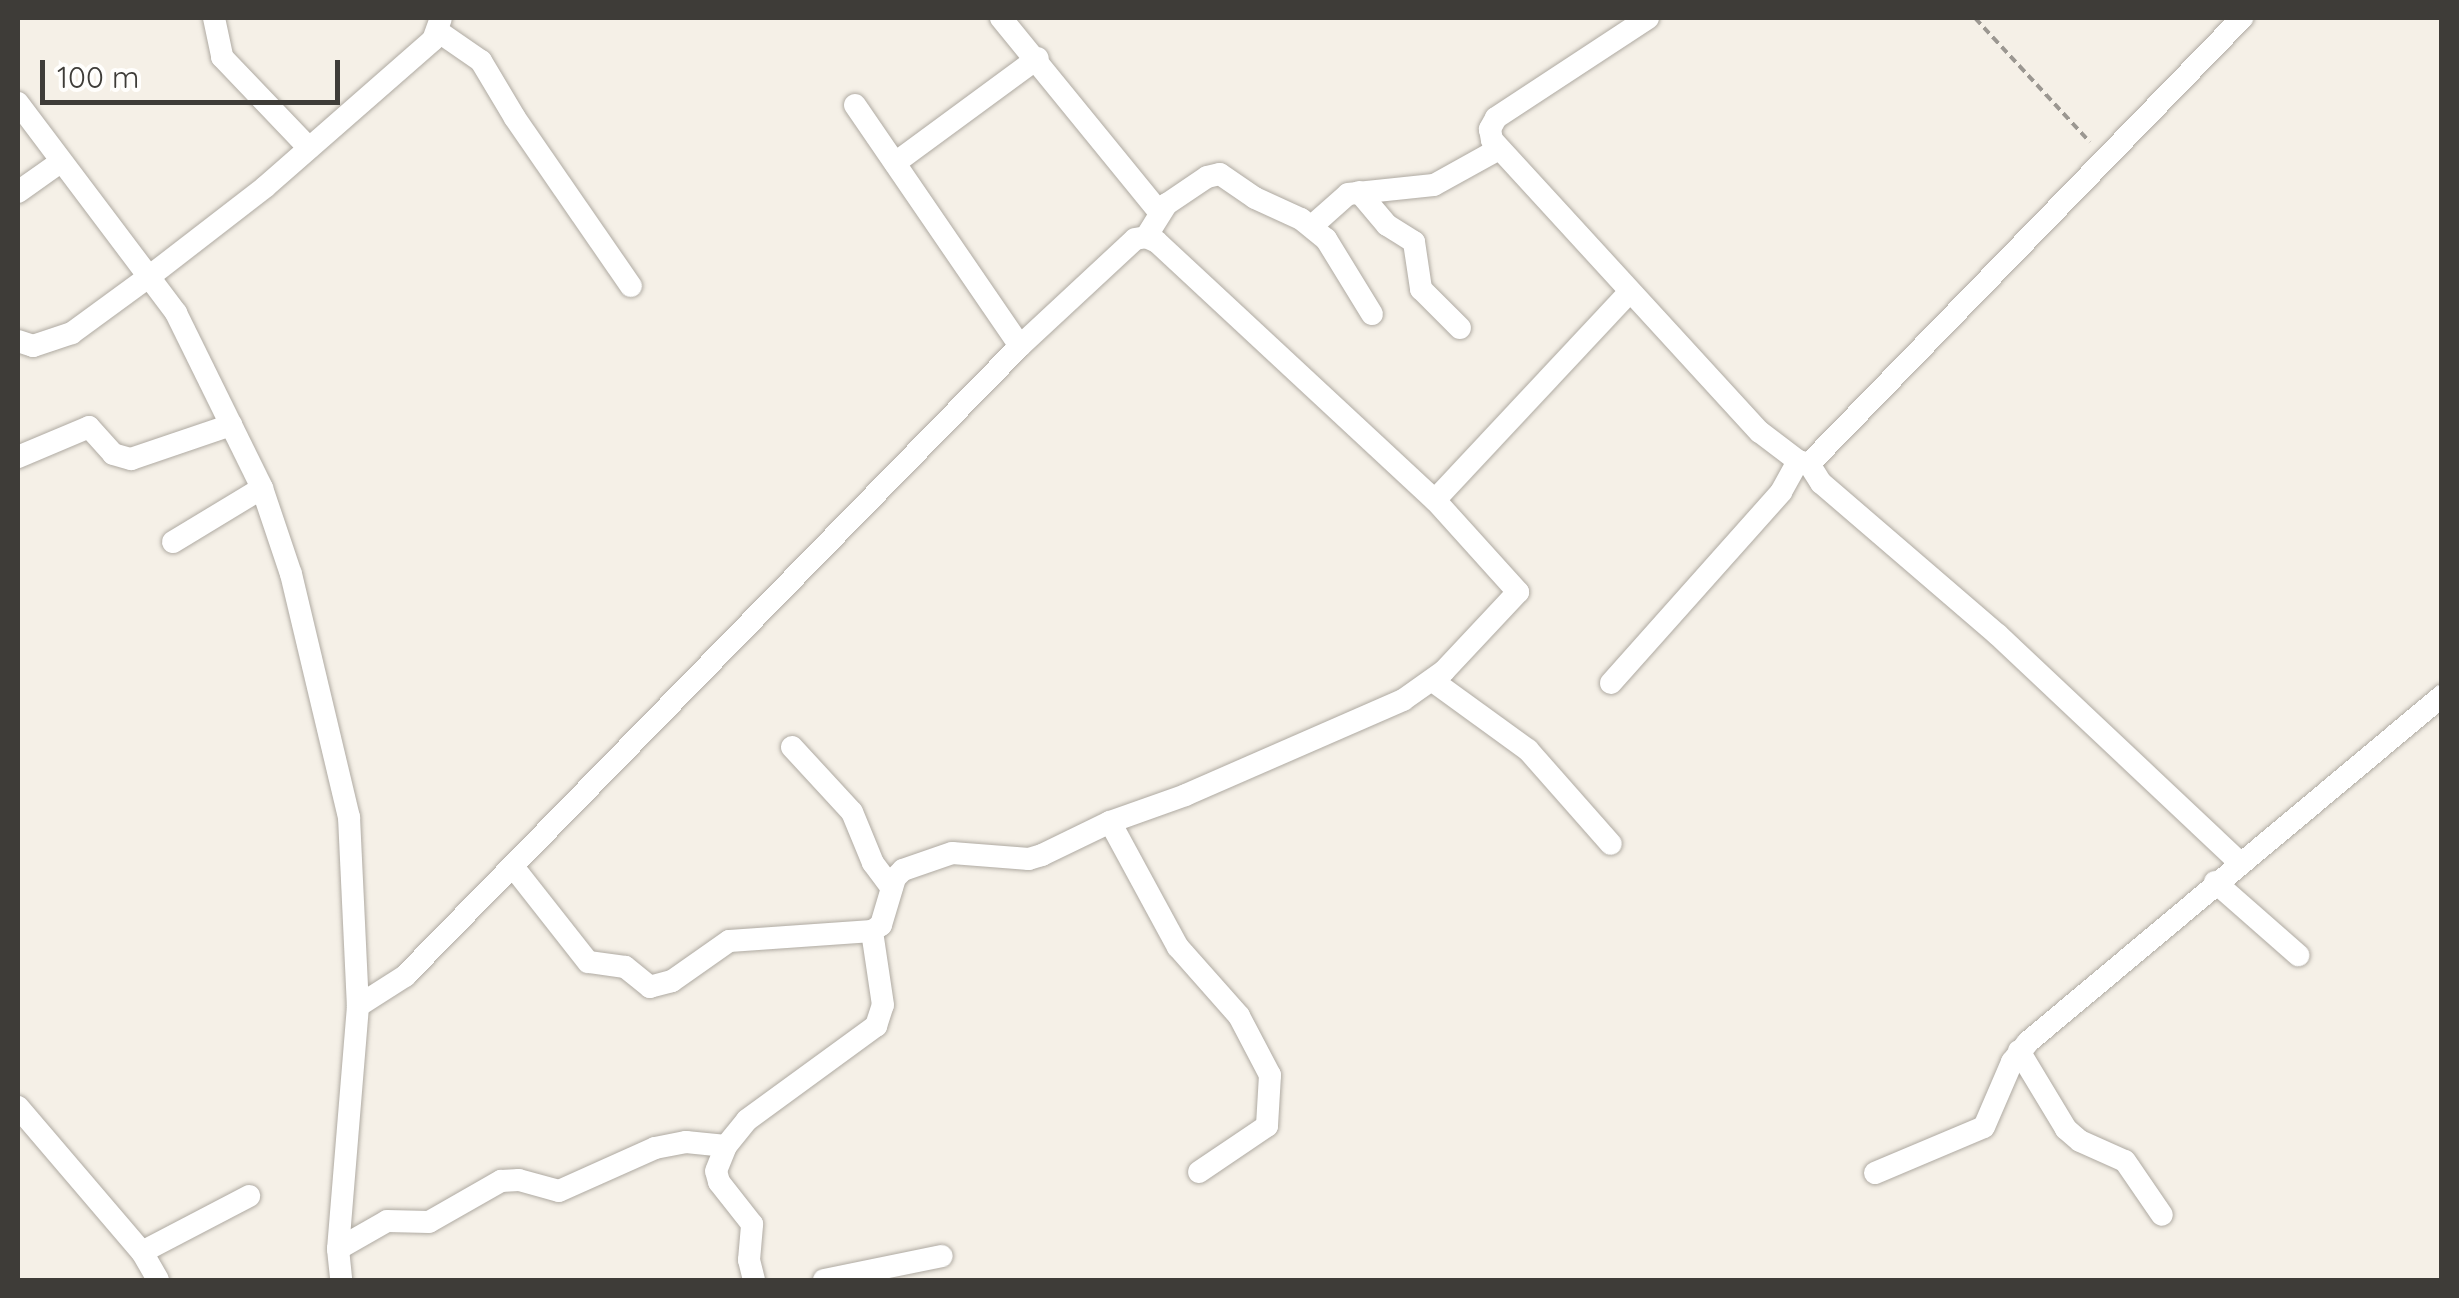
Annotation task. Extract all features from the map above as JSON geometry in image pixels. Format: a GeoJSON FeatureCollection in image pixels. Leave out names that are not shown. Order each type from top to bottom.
{"type":"FeatureCollection","features":[{"type":"Feature","properties":{"kind":"street"},"geometry":{"type":"LineString","coordinates":[[214,18],[222,57],[310,148]]}},
{"type":"Feature","properties":{"kind":"street"},"geometry":{"type":"LineString","coordinates":[[1001,18],[1038,58],[1159,212]]}},
{"type":"Feature","properties":{"kind":"street"},"geometry":{"type":"LineString","coordinates":[[1648,18],[1496,118],[1490,129],[1499,149],[1760,432],[1804,462],[1822,483],[1998,635],[2238,862]]}},
{"type":"Feature","properties":{"kind":"street"},"geometry":{"type":"LineString","coordinates":[[1612,683],[1804,462],[2107,160],[2242,18]]}},
{"type":"Feature","properties":{"kind":"street"},"geometry":{"type":"LineString","coordinates":[[18,341],[33,346],[72,332],[150,276],[310,148],[440,25],[481,61],[631,286]]}},
{"type":"Feature","properties":{"kind":"street"},"geometry":{"type":"LineString","coordinates":[[895,163],[1038,58]]}},
{"type":"Feature","properties":{"kind":"street"},"geometry":{"type":"LineString","coordinates":[[18,103],[59,163],[176,314],[262,488],[290,574],[348,798],[358,1006],[338,1249],[342,1280]]}},
{"type":"Feature","properties":{"kind":"street"},"geometry":{"type":"LineString","coordinates":[[855,104],[1020,346]]}},
{"type":"Feature","properties":{"kind":"street"},"geometry":{"type":"LineString","coordinates":[[1312,226],[1339,200],[1359,192],[1434,185],[1499,149]]}},
{"type":"Feature","properties":{"kind":"street"},"geometry":{"type":"LineString","coordinates":[[18,192],[59,163]]}},
{"type":"Feature","properties":{"kind":"street"},"geometry":{"type":"LineString","coordinates":[[1146,237],[1159,212],[1213,173],[1312,226],[1332,248],[1372,314]]}},
{"type":"Feature","properties":{"kind":"street"},"geometry":{"type":"LineString","coordinates":[[1359,192],[1387,225],[1414,242],[1421,289],[1460,328]]}},
{"type":"Feature","properties":{"kind":"street"},"geometry":{"type":"LineString","coordinates":[[358,1006],[406,976],[1020,346],[1135,238],[1146,237],[1435,500],[1518,592],[1433,681],[1403,700],[1029,859],[939,856],[903,870],[892,888],[886,913],[872,931],[883,1005],[876,1026],[747,1120],[726,1146],[716,1171],[719,1182],[752,1224],[749,1260],[754,1280]]}},
{"type":"Feature","properties":{"kind":"street"},"geometry":{"type":"LineString","coordinates":[[1435,500],[1630,293]]}},
{"type":"Feature","properties":{"kind":"street"},"geometry":{"type":"LineString","coordinates":[[18,457],[90,427],[113,454],[130,459],[231,425]]}},
{"type":"Feature","properties":{"kind":"street"},"geometry":{"type":"LineString","coordinates":[[173,542],[262,488]]}},
{"type":"Feature","properties":{"kind":"street"},"geometry":{"type":"LineString","coordinates":[[1433,681],[1536,758],[1611,844]]}},
{"type":"Feature","properties":{"kind":"street"},"geometry":{"type":"LineString","coordinates":[[1874,1173],[1984,1127],[2019,1051],[2238,862],[2442,696]]}},
{"type":"Feature","properties":{"kind":"street"},"geometry":{"type":"LineString","coordinates":[[792,748],[852,812],[873,863],[892,888]]}},
{"type":"Feature","properties":{"kind":"street"},"geometry":{"type":"LineString","coordinates":[[1110,822],[1178,948],[1239,1016],[1270,1075],[1272,1114],[1267,1126],[1199,1172]]}},
{"type":"Feature","properties":{"kind":"street"},"geometry":{"type":"LineString","coordinates":[[514,868],[588,962],[625,967],[650,986],[672,980],[730,940],[872,931]]}},
{"type":"Feature","properties":{"kind":"street"},"geometry":{"type":"LineString","coordinates":[[2216,882],[2298,955]]}},
{"type":"Feature","properties":{"kind":"street"},"geometry":{"type":"LineString","coordinates":[[2019,1051],[2066,1129],[2080,1142],[2125,1161],[2162,1216]]}},
{"type":"Feature","properties":{"kind":"street"},"geometry":{"type":"LineString","coordinates":[[18,1107],[142,1252],[158,1280]]}},
{"type":"Feature","properties":{"kind":"street"},"geometry":{"type":"LineString","coordinates":[[338,1249],[387,1221],[428,1222],[500,1181],[519,1180],[559,1191],[655,1148],[686,1142],[726,1146]]}},
{"type":"Feature","properties":{"kind":"street"},"geometry":{"type":"LineString","coordinates":[[142,1252],[249,1196]]}},
{"type":"Feature","properties":{"kind":"street"},"geometry":{"type":"LineString","coordinates":[[824,1280],[942,1256]]}},
{"type":"Feature","properties":{"kind":"path"},"geometry":{"type":"LineString","coordinates":[[1975,18],[2107,160]]}}]}
